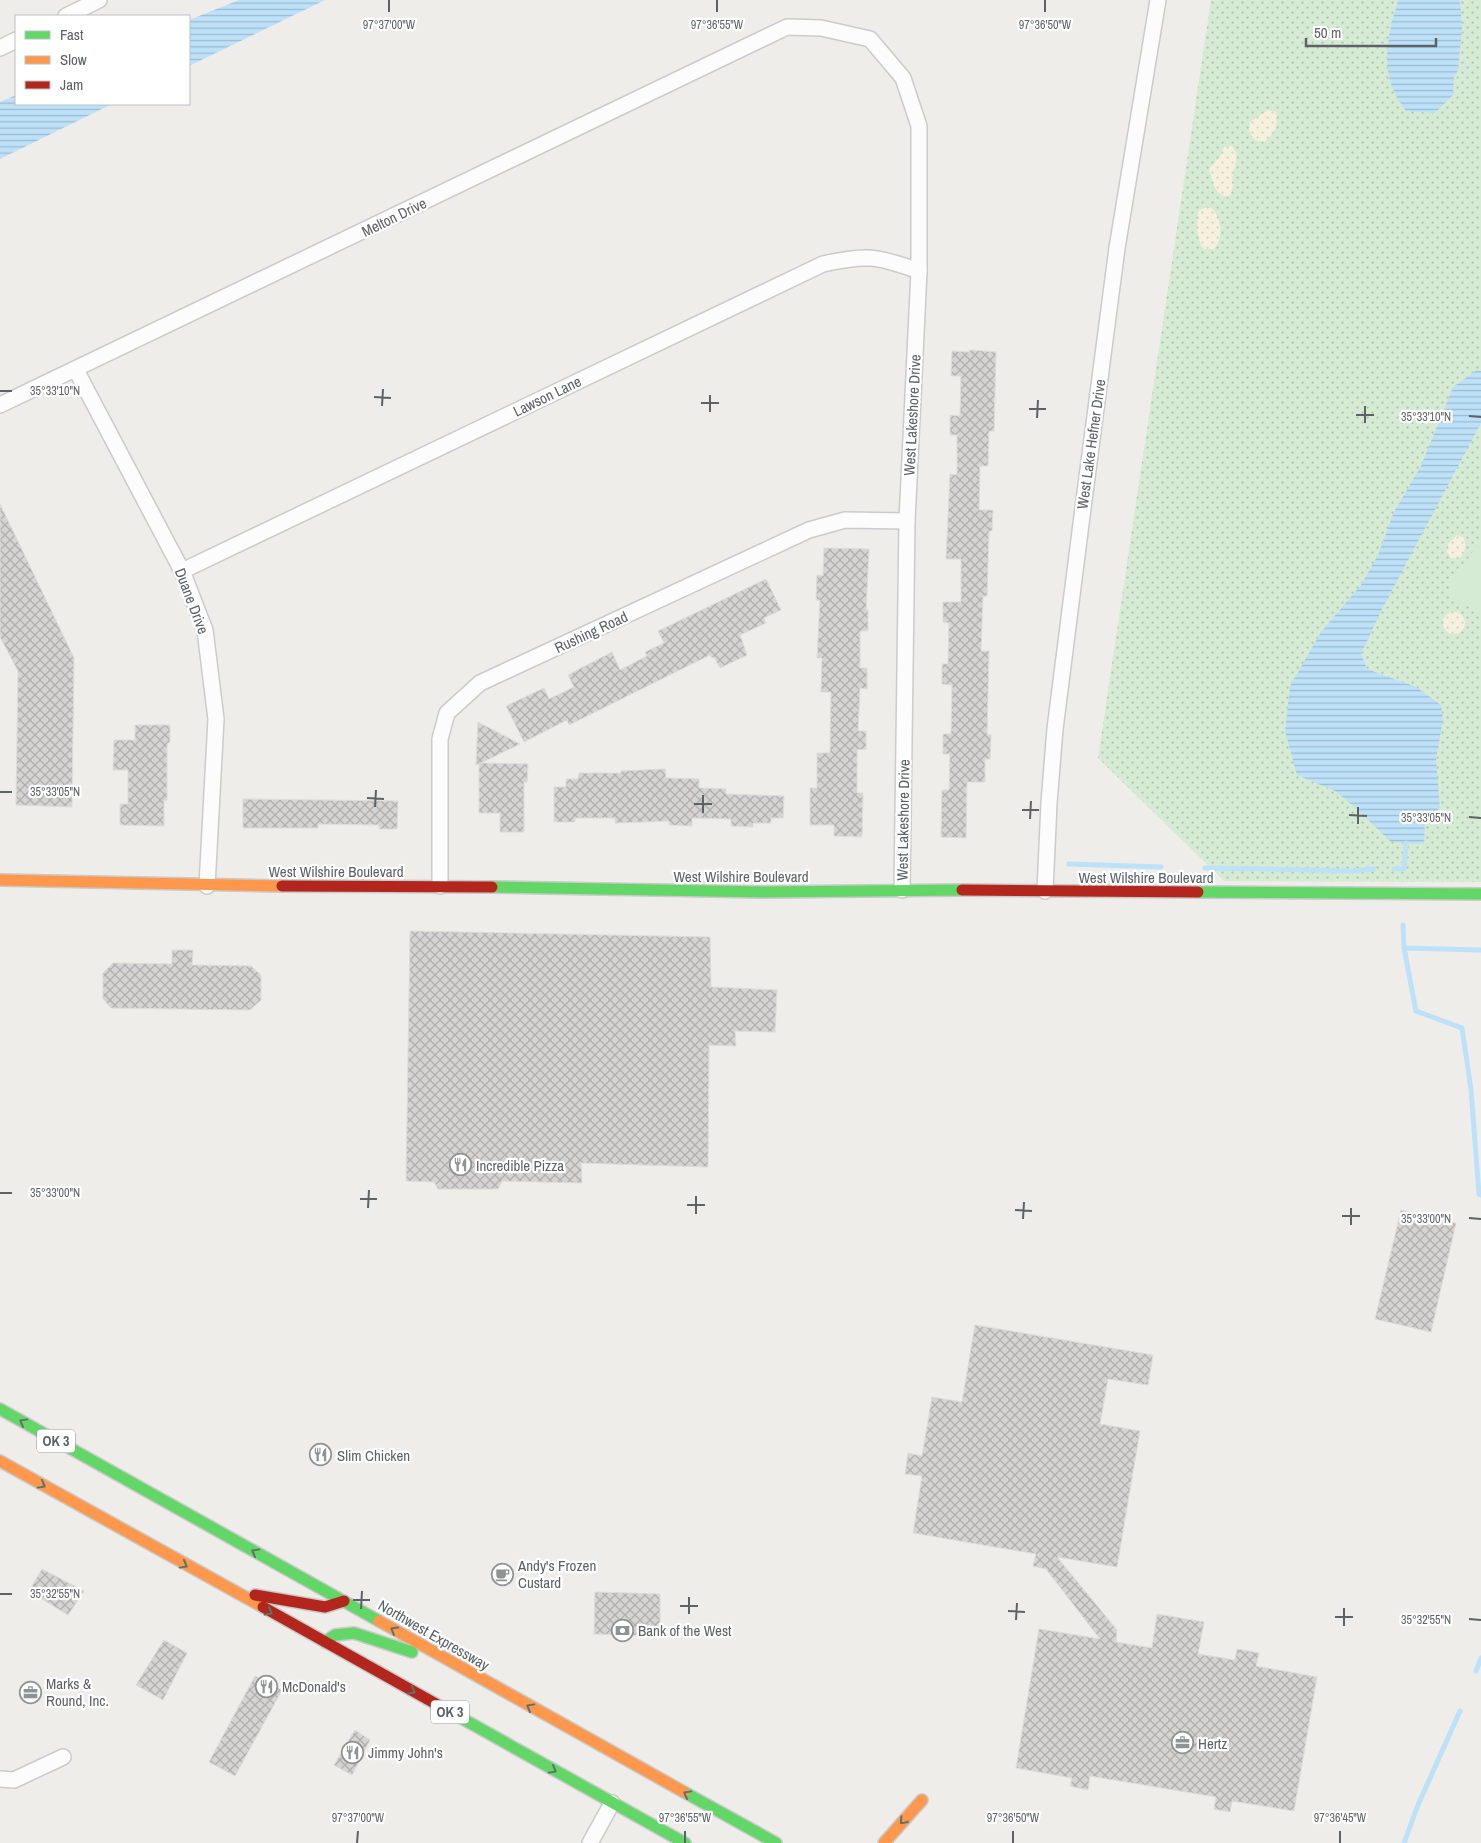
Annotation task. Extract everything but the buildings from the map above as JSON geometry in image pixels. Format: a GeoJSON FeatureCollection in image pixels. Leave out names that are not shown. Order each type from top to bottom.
{"type":"FeatureCollection","features":[{"type":"Feature","properties":{"kind":"main road","name":"West Wilshire Boulevard"},"geometry":{"type":"LineString","coordinates":[[0,880],[207,886],[440,886],[764,892],[902,890],[1481,894]]}},
{"type":"Feature","properties":{"kind":"main road","name":"Northwest Expressway"},"geometry":{"type":"LineString","coordinates":[[0,1409],[776,1843]]}},
{"type":"Feature","properties":{"kind":"main road","name":"OK 3"},"geometry":{"type":"LineString","coordinates":[[0,1462],[685,1843]]}},
{"type":"Feature","properties":{"kind":"main road"},"geometry":{"type":"LineString","coordinates":[[226,1589],[326,1607],[344,1601]]}},
{"type":"Feature","properties":{"kind":"main road"},"geometry":{"type":"LineString","coordinates":[[325,1642],[335,1634],[354,1633],[364,1638],[452,1663]]}},
{"type":"Feature","properties":{"kind":"main road"},"geometry":{"type":"LineString","coordinates":[[884,1843],[922,1800]]}},
{"type":"Feature","properties":{"kind":"street"},"geometry":{"type":"LineString","coordinates":[[68,15],[99,0]]}},
{"type":"Feature","properties":{"kind":"street","name":"West Lake Hefner Drive"},"geometry":{"type":"LineString","coordinates":[[1046,891],[1049,803],[1055,729],[1117,248],[1158,0]]}},
{"type":"Feature","properties":{"kind":"street","name":"West Lakeshore Drive"},"geometry":{"type":"LineString","coordinates":[[787,27],[821,28],[870,39],[904,78],[919,126],[918,271],[907,521],[902,890]]}},
{"type":"Feature","properties":{"kind":"street","name":"Melton Drive"},"geometry":{"type":"LineString","coordinates":[[0,405],[787,27]]}},
{"type":"Feature","properties":{"kind":"street"},"geometry":{"type":"LineString","coordinates":[[0,48],[15,40]]}},
{"type":"Feature","properties":{"kind":"street","name":"Lawson Lane"},"geometry":{"type":"LineString","coordinates":[[182,571],[823,264],[856,256],[884,259],[918,271]]}},
{"type":"Feature","properties":{"kind":"street","name":"Duane Drive"},"geometry":{"type":"LineString","coordinates":[[76,370],[182,571],[206,630],[216,719],[207,886]]}},
{"type":"Feature","properties":{"kind":"street","name":"Rushing Road"},"geometry":{"type":"LineString","coordinates":[[440,886],[440,739],[447,713],[480,683],[808,530],[845,520],[907,521]]}},
{"type":"Feature","properties":{"kind":"street"},"geometry":{"type":"LineString","coordinates":[[0,1779],[14,1780],[63,1757]]}},
{"type":"Feature","properties":{"kind":"street"},"geometry":{"type":"LineString","coordinates":[[590,1843],[612,1803]]}},
{"type":"Feature","properties":{"kind":"green space"},"geometry":{"type":"Polygon","coordinates":[[[1211,0],[1481,0],[1481,882],[1224,881],[1098,758],[1211,0]]]}},
{"type":"Feature","properties":{"kind":"green space"},"geometry":{"type":"Polygon","coordinates":[[[1481,543],[1481,616],[1469,606],[1457,602],[1449,589],[1452,579],[1481,543]]]}},
{"type":"Feature","properties":{"kind":"sand"},"geometry":{"type":"Polygon","coordinates":[[[1268,110],[1276,112],[1277,121],[1275,128],[1264,142],[1255,140],[1249,131],[1250,122],[1268,110]]]}},
{"type":"Feature","properties":{"kind":"sand"},"geometry":{"type":"Polygon","coordinates":[[[1232,146],[1237,159],[1232,191],[1229,197],[1217,191],[1209,169],[1221,155],[1224,147],[1232,146]]]}},
{"type":"Feature","properties":{"kind":"sand"},"geometry":{"type":"Polygon","coordinates":[[[1207,207],[1213,209],[1220,229],[1219,239],[1214,249],[1204,249],[1198,236],[1197,219],[1199,210],[1207,207]]]}},
{"type":"Feature","properties":{"kind":"sand"},"geometry":{"type":"Polygon","coordinates":[[[1457,535],[1464,538],[1465,549],[1459,558],[1451,558],[1447,552],[1448,544],[1457,535]]]}},
{"type":"Feature","properties":{"kind":"sand"},"geometry":{"type":"Polygon","coordinates":[[[1454,612],[1462,615],[1465,623],[1462,631],[1454,634],[1446,631],[1443,623],[1446,615],[1454,612]]]}},
{"type":"Feature","properties":{"kind":"water"},"geometry":{"type":"Polygon","coordinates":[[[239,0],[325,0],[190,66],[190,20],[239,0]]]}},
{"type":"Feature","properties":{"kind":"water"},"geometry":{"type":"Polygon","coordinates":[[[1398,0],[1460,0],[1462,29],[1458,70],[1454,77],[1453,95],[1435,113],[1406,111],[1390,81],[1387,50],[1398,0]]]}},
{"type":"Feature","properties":{"kind":"water"},"geometry":{"type":"Polygon","coordinates":[[[15,95],[15,105],[110,105],[0,159],[0,102],[15,95]]]}},
{"type":"Feature","properties":{"kind":"water"},"geometry":{"type":"Polygon","coordinates":[[[1477,370],[1481,371],[1481,423],[1381,611],[1361,654],[1367,669],[1416,687],[1441,705],[1443,720],[1436,759],[1440,808],[1425,820],[1424,844],[1391,842],[1357,809],[1335,791],[1297,775],[1285,731],[1290,686],[1321,632],[1361,585],[1378,555],[1394,512],[1421,466],[1453,387],[1477,370]]]}},
{"type":"Feature","properties":{"kind":"waterway"},"geometry":{"type":"LineString","coordinates":[[1394,869],[1404,869],[1406,843]]}},
{"type":"Feature","properties":{"kind":"waterway"},"geometry":{"type":"LineString","coordinates":[[1069,864],[1161,867]]}},
{"type":"Feature","properties":{"kind":"waterway"},"geometry":{"type":"LineString","coordinates":[[1205,868],[1352,871],[1374,869]]}},
{"type":"Feature","properties":{"kind":"waterway"},"geometry":{"type":"LineString","coordinates":[[1403,925],[1404,948],[1481,950]]}},
{"type":"Feature","properties":{"kind":"waterway"},"geometry":{"type":"LineString","coordinates":[[1404,948],[1416,1011],[1462,1028],[1471,1089],[1479,1194],[1481,1195]]}},
{"type":"Feature","properties":{"kind":"waterway"},"geometry":{"type":"LineString","coordinates":[[1476,1671],[1481,1658]]}},
{"type":"Feature","properties":{"kind":"waterway"},"geometry":{"type":"LineString","coordinates":[[1404,1843],[1418,1805],[1460,1711]]}},
{"type":"Feature","properties":{"kind":"traffic: fast"},"geometry":{"type":"LineString","coordinates":[[492,887],[764,892],[962,890]]}},
{"type":"Feature","properties":{"kind":"traffic: fast"},"geometry":{"type":"LineString","coordinates":[[1198,892],[1481,894]]}},
{"type":"Feature","properties":{"kind":"traffic: fast"},"geometry":{"type":"LineString","coordinates":[[0,1409],[379,1621]]}},
{"type":"Feature","properties":{"kind":"traffic: fast"},"geometry":{"type":"LineString","coordinates":[[325,1642],[335,1635],[354,1633],[412,1652]]}},
{"type":"Feature","properties":{"kind":"traffic: fast"},"geometry":{"type":"LineString","coordinates":[[445,1709],[685,1843]]}},
{"type":"Feature","properties":{"kind":"traffic: fast"},"geometry":{"type":"LineString","coordinates":[[684,1792],[776,1843]]}},
{"type":"Feature","properties":{"kind":"traffic: slow"},"geometry":{"type":"LineString","coordinates":[[0,880],[282,886]]}},
{"type":"Feature","properties":{"kind":"traffic: slow"},"geometry":{"type":"LineString","coordinates":[[0,1461],[263,1607]]}},
{"type":"Feature","properties":{"kind":"traffic: slow"},"geometry":{"type":"LineString","coordinates":[[379,1621],[684,1792]]}},
{"type":"Feature","properties":{"kind":"traffic: slow"},"geometry":{"type":"LineString","coordinates":[[884,1843],[922,1800]]}},
{"type":"Feature","properties":{"kind":"traffic: jam"},"geometry":{"type":"LineString","coordinates":[[282,886],[492,887]]}},
{"type":"Feature","properties":{"kind":"traffic: jam"},"geometry":{"type":"LineString","coordinates":[[962,890],[1198,892]]}},
{"type":"Feature","properties":{"kind":"traffic: jam"},"geometry":{"type":"LineString","coordinates":[[255,1595],[325,1607],[344,1601]]}},
{"type":"Feature","properties":{"kind":"traffic: jam"},"geometry":{"type":"LineString","coordinates":[[263,1607],[445,1709]]}},
{"type":"Feature","properties":{"kind":"place","name":"Incredible Pizza"},"geometry":{"type":"Point","coordinates":[460,1165]}},
{"type":"Feature","properties":{"kind":"place","name":"Slim Chicken"},"geometry":{"type":"Point","coordinates":[321,1455]}},
{"type":"Feature","properties":{"kind":"place","name":"Andy's Frozen Custard"},"geometry":{"type":"Point","coordinates":[502,1574]}},
{"type":"Feature","properties":{"kind":"place","name":"Bank of the West"},"geometry":{"type":"Point","coordinates":[622,1630]}},
{"type":"Feature","properties":{"kind":"place","name":"McDonald's"},"geometry":{"type":"Point","coordinates":[266,1686]}},
{"type":"Feature","properties":{"kind":"place","name":"Marks & Round, Inc."},"geometry":{"type":"Point","coordinates":[30,1692]}},
{"type":"Feature","properties":{"kind":"place","name":"Hertz"},"geometry":{"type":"Point","coordinates":[1182,1743]}},
{"type":"Feature","properties":{"kind":"place","name":"Jimmy John's"},"geometry":{"type":"Point","coordinates":[352,1752]}}]}
